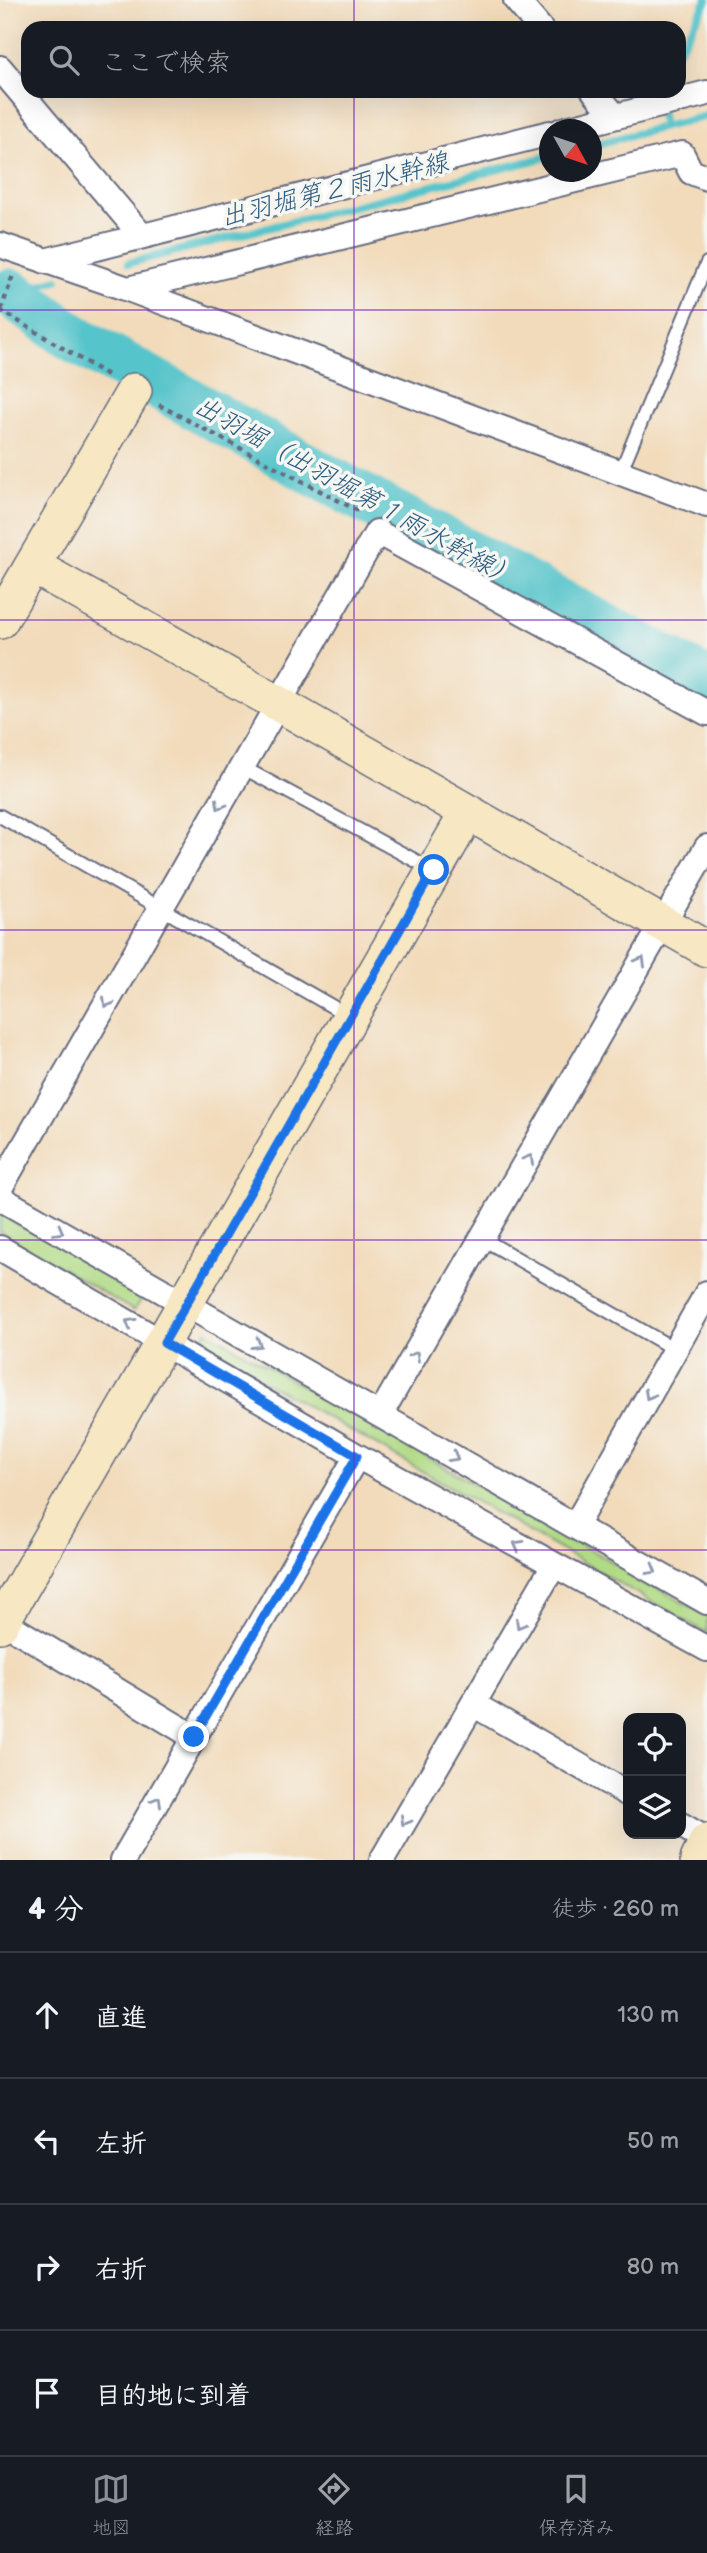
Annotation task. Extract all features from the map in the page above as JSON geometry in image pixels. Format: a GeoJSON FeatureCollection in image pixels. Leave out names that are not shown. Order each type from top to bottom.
{"type":"FeatureCollection","features":[{"type":"Feature","properties":{"kind":"street"},"geometry":{"type":"LineString","coordinates":[[516,0],[534,21]]}},
{"type":"Feature","properties":{"kind":"street"},"geometry":{"type":"LineString","coordinates":[[0,68],[21,93]]}},
{"type":"Feature","properties":{"kind":"street"},"geometry":{"type":"LineString","coordinates":[[602,119],[707,93]]}},
{"type":"Feature","properties":{"kind":"street"},"geometry":{"type":"LineString","coordinates":[[25,98],[142,236]]}},
{"type":"Feature","properties":{"kind":"street"},"geometry":{"type":"LineString","coordinates":[[600,98],[615,116]]}},
{"type":"Feature","properties":{"kind":"street"},"geometry":{"type":"LineString","coordinates":[[45,261],[539,136]]}},
{"type":"Feature","properties":{"kind":"street"},"geometry":{"type":"LineString","coordinates":[[128,289],[682,154],[691,172],[707,178]]}},
{"type":"Feature","properties":{"kind":"street"},"geometry":{"type":"LineString","coordinates":[[10,249],[128,289],[707,505]]}},
{"type":"Feature","properties":{"kind":"street"},"geometry":{"type":"LineString","coordinates":[[0,621],[134,391]]}},
{"type":"Feature","properties":{"kind":"street"},"geometry":{"type":"LineString","coordinates":[[0,1188],[377,532],[707,713]]}},
{"type":"Feature","properties":{"kind":"street"},"geometry":{"type":"LineString","coordinates":[[33,566],[707,949]]}},
{"type":"Feature","properties":{"kind":"street"},"geometry":{"type":"LineString","coordinates":[[194,1737],[5,1607],[164,1343],[468,812]]}},
{"type":"Feature","properties":{"kind":"street"},"geometry":{"type":"LineString","coordinates":[[380,1415],[707,847]]}},
{"type":"Feature","properties":{"kind":"street"},"geometry":{"type":"LineString","coordinates":[[0,1198],[707,1602]]}},
{"type":"Feature","properties":{"kind":"street"},"geometry":{"type":"LineString","coordinates":[[0,1248],[357,1456],[707,1649]]}},
{"type":"Feature","properties":{"kind":"street"},"geometry":{"type":"LineString","coordinates":[[575,1526],[707,1293]]}},
{"type":"Feature","properties":{"kind":"street"},"geometry":{"type":"LineString","coordinates":[[123,1860],[357,1456]]}},
{"type":"Feature","properties":{"kind":"street"},"geometry":{"type":"LineString","coordinates":[[382,1860],[554,1565]]}},
{"type":"Feature","properties":{"kind":"street"},"geometry":{"type":"LineString","coordinates":[[473,1704],[623,1791]]}},
{"type":"Feature","properties":{"kind":"street"},"geometry":{"type":"LineString","coordinates":[[686,1828],[707,1840],[698,1860]]}},
{"type":"Feature","properties":{"kind":"lane"},"geometry":{"type":"LineString","coordinates":[[620,473],[707,263]]}},
{"type":"Feature","properties":{"kind":"lane"},"geometry":{"type":"LineString","coordinates":[[242,767],[434,870]]}},
{"type":"Feature","properties":{"kind":"lane"},"geometry":{"type":"LineString","coordinates":[[0,816],[351,1017]]}},
{"type":"Feature","properties":{"kind":"lane"},"geometry":{"type":"LineString","coordinates":[[483,1239],[674,1349]]}},
{"type":"Feature","properties":{"kind":"path"},"geometry":{"type":"LineString","coordinates":[[10,249],[0,310],[134,391],[369,517],[377,532]]}},
{"type":"Feature","properties":{"kind":"green space"},"geometry":{"type":"Polygon","coordinates":[[[0,1212],[145,1294],[134,1311],[0,1232],[0,1212]]]}},
{"type":"Feature","properties":{"kind":"green space"},"geometry":{"type":"Polygon","coordinates":[[[206,1331],[707,1616],[707,1633],[200,1345],[206,1331]]]}},
{"type":"Feature","properties":{"kind":"waterway"},"geometry":{"type":"LineString","coordinates":[[686,38],[707,0]]}},
{"type":"Feature","properties":{"kind":"waterway"},"geometry":{"type":"LineString","coordinates":[[658,98],[663,127]]}},
{"type":"Feature","properties":{"kind":"waterway","name":"出羽堀第２雨水幹線"},"geometry":{"type":"LineString","coordinates":[[602,142],[707,116]]}},
{"type":"Feature","properties":{"kind":"waterway","name":"出羽堀第２雨水幹線"},"geometry":{"type":"LineString","coordinates":[[129,263],[539,159]]}},
{"type":"Feature","properties":{"kind":"waterway","name":"出羽堀第２雨水幹線"},"geometry":{"type":"LineString","coordinates":[[11,293],[57,280]]}},
{"type":"Feature","properties":{"kind":"waterway","name":"出羽堀（出羽堀第１雨水幹線）"},"geometry":{"type":"LineString","coordinates":[[11,293],[74,338],[320,475],[707,682]]}},
{"type":"Feature","properties":{"kind":"route"},"geometry":{"type":"LineString","coordinates":[[194,1737],[357,1456],[164,1343],[434,870]]}}]}
